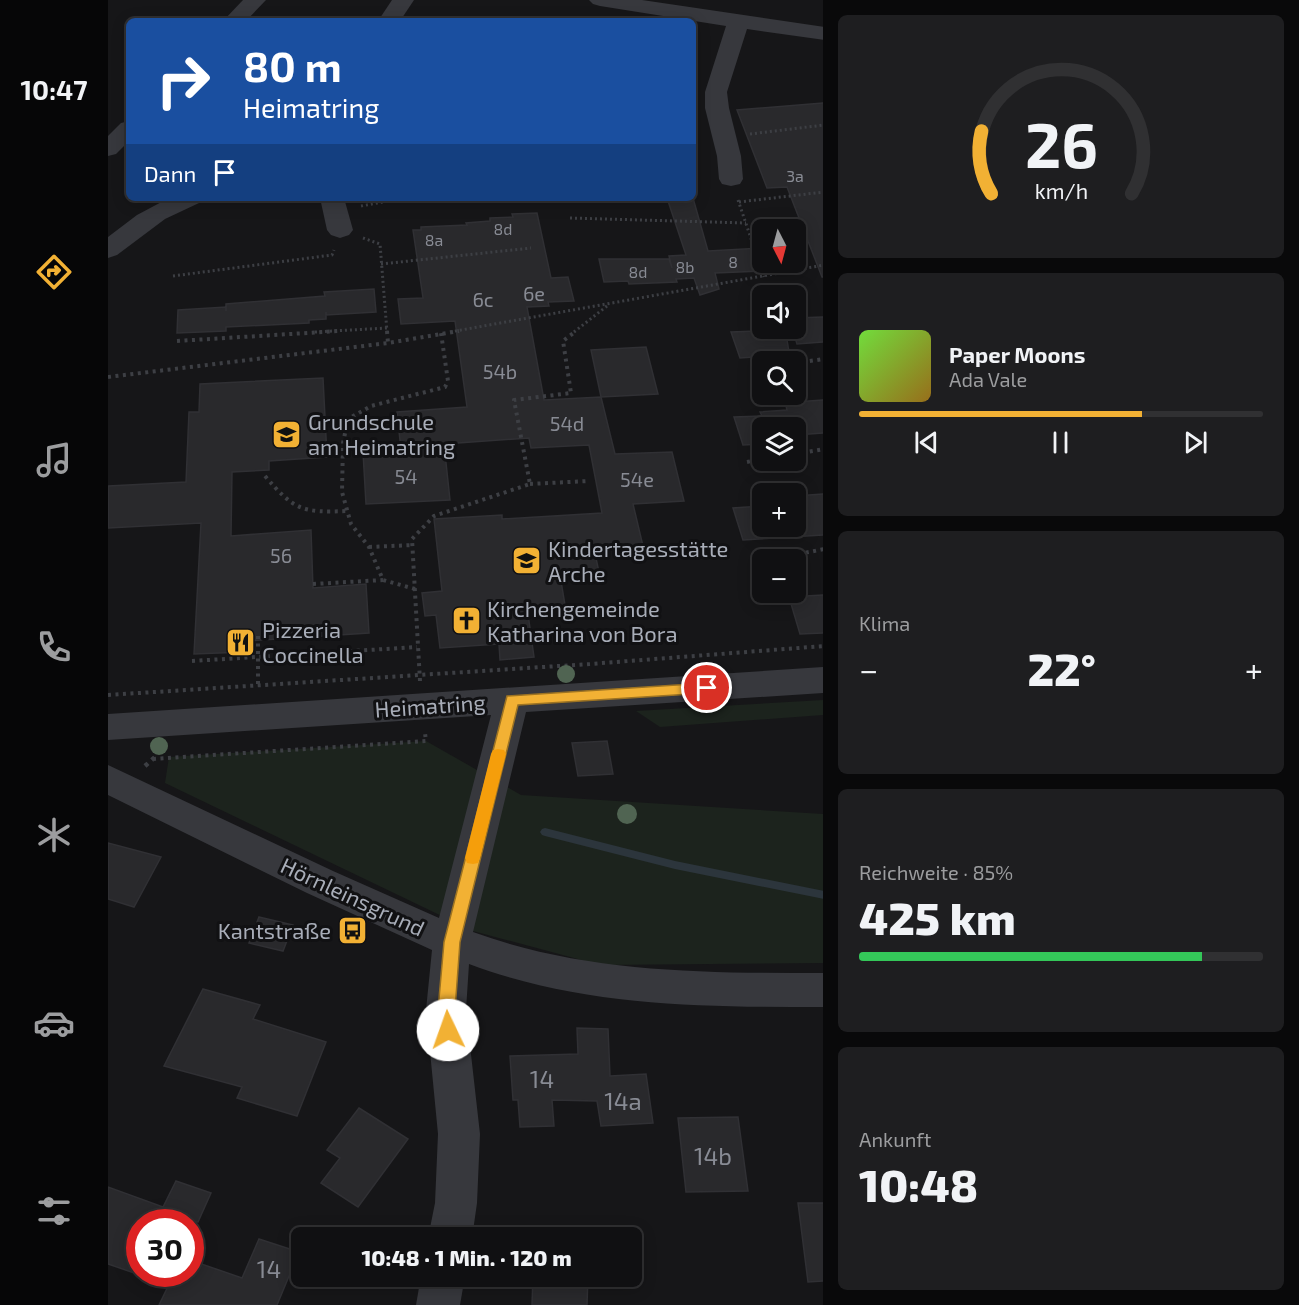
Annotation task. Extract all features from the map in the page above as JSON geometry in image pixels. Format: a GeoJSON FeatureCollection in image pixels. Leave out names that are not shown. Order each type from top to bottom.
{"type":"FeatureCollection","features":[{"type":"Feature","properties":{"kind":"street"},"geometry":{"type":"LineString","coordinates":[[237,18],[255,0]]}},
{"type":"Feature","properties":{"kind":"street"},"geometry":{"type":"LineString","coordinates":[[391,18],[403,0]]}},
{"type":"Feature","properties":{"kind":"street"},"geometry":{"type":"LineString","coordinates":[[600,0],[823,34]]}},
{"type":"Feature","properties":{"kind":"street"},"geometry":{"type":"LineString","coordinates":[[731,179],[729,156],[716,92],[738,22]]}},
{"type":"Feature","properties":{"kind":"street"},"geometry":{"type":"LineString","coordinates":[[108,149],[126,131]]}},
{"type":"Feature","properties":{"kind":"street"},"geometry":{"type":"LineString","coordinates":[[108,250],[150,216],[183,201]]}},
{"type":"Feature","properties":{"kind":"street","name":"Heimatring"},"geometry":{"type":"LineString","coordinates":[[108,727],[421,690],[512,700],[823,680]]}},
{"type":"Feature","properties":{"kind":"street"},"geometry":{"type":"LineString","coordinates":[[452,1227],[456,1203],[459,1134],[446,1010],[452,942],[512,700]]}},
{"type":"Feature","properties":{"kind":"street","name":"Hörnleinsgrund"},"geometry":{"type":"LineString","coordinates":[[115,782],[320,882],[452,942],[509,962],[568,976],[655,987],[823,990]]}},
{"type":"Feature","properties":{"kind":"street"},"geometry":{"type":"LineString","coordinates":[[438,1305],[441,1287]]}},
{"type":"Feature","properties":{"kind":"path"},"geometry":{"type":"LineString","coordinates":[[724,138],[823,125]]}},
{"type":"Feature","properties":{"kind":"path"},"geometry":{"type":"LineString","coordinates":[[738,202],[823,192]]}},
{"type":"Feature","properties":{"kind":"path"},"geometry":{"type":"LineString","coordinates":[[335,213],[391,201]]}},
{"type":"Feature","properties":{"kind":"path"},"geometry":{"type":"LineString","coordinates":[[335,213],[380,244],[388,343]]}},
{"type":"Feature","properties":{"kind":"path"},"geometry":{"type":"LineString","coordinates":[[172,276],[332,255],[335,213]]}},
{"type":"Feature","properties":{"kind":"path"},"geometry":{"type":"LineString","coordinates":[[570,218],[746,224],[764,277]]}},
{"type":"Feature","properties":{"kind":"path"},"geometry":{"type":"LineString","coordinates":[[381,264],[531,248]]}},
{"type":"Feature","properties":{"kind":"path"},"geometry":{"type":"LineString","coordinates":[[108,377],[388,343],[607,306],[823,264]]}},
{"type":"Feature","properties":{"kind":"path"},"geometry":{"type":"LineString","coordinates":[[530,484],[514,400],[571,393],[563,341],[607,306]]}},
{"type":"Feature","properties":{"kind":"path"},"geometry":{"type":"LineString","coordinates":[[177,341],[387,328]]}},
{"type":"Feature","properties":{"kind":"path"},"geometry":{"type":"LineString","coordinates":[[383,580],[369,547],[351,524],[342,492],[343,443],[348,419],[371,406],[445,387],[448,381],[441,333]]}},
{"type":"Feature","properties":{"kind":"path"},"geometry":{"type":"LineString","coordinates":[[806,361],[823,359]]}},
{"type":"Feature","properties":{"kind":"path"},"geometry":{"type":"LineString","coordinates":[[806,452],[823,449]]}},
{"type":"Feature","properties":{"kind":"path"},"geometry":{"type":"LineString","coordinates":[[747,462],[752,461]]}},
{"type":"Feature","properties":{"kind":"path"},"geometry":{"type":"LineString","coordinates":[[265,476],[288,503],[312,513],[347,511]]}},
{"type":"Feature","properties":{"kind":"path"},"geometry":{"type":"LineString","coordinates":[[115,782],[155,757],[426,741],[417,647],[412,539],[434,516],[530,484],[588,481]]}},
{"type":"Feature","properties":{"kind":"path"},"geometry":{"type":"LineString","coordinates":[[369,547],[413,545]]}},
{"type":"Feature","properties":{"kind":"path"},"geometry":{"type":"LineString","coordinates":[[806,553],[823,549]]}},
{"type":"Feature","properties":{"kind":"path"},"geometry":{"type":"LineString","coordinates":[[313,584],[383,580],[415,590]]}},
{"type":"Feature","properties":{"kind":"path"},"geometry":{"type":"LineString","coordinates":[[258,636],[258,685]]}},
{"type":"Feature","properties":{"kind":"path"},"geometry":{"type":"LineString","coordinates":[[108,695],[258,685],[421,690],[823,646]]}},
{"type":"Feature","properties":{"kind":"path"},"geometry":{"type":"LineString","coordinates":[[192,661],[417,647]]}},
{"type":"Feature","properties":{"kind":"shaded area"},"geometry":{"type":"Polygon","coordinates":[[[823,700],[823,715],[660,727],[636,711],[823,700]]]}},
{"type":"Feature","properties":{"kind":"shaded area"},"geometry":{"type":"Polygon","coordinates":[[[426,741],[521,795],[823,814],[823,963],[600,965],[473,931],[165,783],[169,757],[426,741]]]}},
{"type":"Feature","properties":{"kind":"building"},"geometry":{"type":"Polygon","coordinates":[[[823,103],[823,277],[806,236],[806,219],[799,219],[787,187],[767,188],[737,110],[823,103]]]}},
{"type":"Feature","properties":{"kind":"building"},"geometry":{"type":"Polygon","coordinates":[[[668,201],[694,201],[708,251],[752,249],[752,271],[715,273],[719,289],[700,295],[694,278],[676,279],[677,282],[629,284],[628,281],[604,282],[599,259],[669,259],[672,268],[669,256],[686,255],[668,201]]]}},
{"type":"Feature","properties":{"kind":"building"},"geometry":{"type":"Polygon","coordinates":[[[537,213],[551,278],[568,277],[574,301],[548,302],[549,306],[527,307],[544,400],[601,397],[615,454],[672,452],[684,501],[633,504],[643,546],[594,549],[599,572],[560,575],[566,611],[528,614],[534,657],[500,660],[499,644],[440,648],[436,615],[425,616],[422,593],[442,591],[434,519],[502,515],[502,519],[602,513],[589,445],[531,448],[529,438],[444,444],[450,500],[366,504],[363,452],[401,450],[397,412],[467,407],[455,321],[401,324],[398,299],[423,298],[413,230],[421,230],[421,227],[467,225],[466,223],[490,221],[490,218],[513,217],[512,214],[537,213]]]}},
{"type":"Feature","properties":{"kind":"building"},"geometry":{"type":"Polygon","coordinates":[[[374,289],[376,312],[326,315],[326,319],[309,320],[309,323],[226,327],[226,331],[177,333],[178,310],[226,307],[226,304],[325,296],[324,292],[374,289]]]}},
{"type":"Feature","properties":{"kind":"building"},"geometry":{"type":"Polygon","coordinates":[[[823,317],[823,342],[797,344],[795,339],[806,339],[806,318],[823,317]]]}},
{"type":"Feature","properties":{"kind":"building"},"geometry":{"type":"Polygon","coordinates":[[[752,331],[752,339],[787,339],[789,351],[752,351],[752,357],[740,358],[731,332],[752,331]]]}},
{"type":"Feature","properties":{"kind":"building"},"geometry":{"type":"Polygon","coordinates":[[[646,347],[658,394],[601,397],[591,350],[646,347]]]}},
{"type":"Feature","properties":{"kind":"building"},"geometry":{"type":"Polygon","coordinates":[[[323,378],[327,457],[269,461],[269,470],[232,472],[231,536],[311,530],[313,588],[366,584],[369,633],[245,641],[244,652],[194,654],[201,523],[108,528],[108,486],[186,482],[189,412],[199,412],[200,384],[323,378]]]}},
{"type":"Feature","properties":{"kind":"building"},"geometry":{"type":"Polygon","coordinates":[[[823,400],[823,433],[806,434],[806,417],[752,417],[752,445],[743,445],[734,417],[762,416],[760,412],[787,410],[786,406],[806,405],[806,401],[823,400]]]}},
{"type":"Feature","properties":{"kind":"building"},"geometry":{"type":"Polygon","coordinates":[[[823,494],[823,535],[806,536],[806,495],[823,494]]]}},
{"type":"Feature","properties":{"kind":"building"},"geometry":{"type":"Polygon","coordinates":[[[752,507],[752,537],[792,537],[743,540],[733,508],[752,507]]]}},
{"type":"Feature","properties":{"kind":"building"},"geometry":{"type":"Polygon","coordinates":[[[823,595],[823,633],[800,634],[791,603],[806,603],[806,596],[823,595]]]}},
{"type":"Feature","properties":{"kind":"building"},"geometry":{"type":"Polygon","coordinates":[[[607,741],[613,774],[578,776],[572,743],[607,741]]]}},
{"type":"Feature","properties":{"kind":"building"},"geometry":{"type":"Polygon","coordinates":[[[108,843],[161,857],[134,907],[108,899],[108,843]]]}},
{"type":"Feature","properties":{"kind":"building"},"geometry":{"type":"Polygon","coordinates":[[[259,917],[293,925],[283,951],[249,943],[259,917]]]}},
{"type":"Feature","properties":{"kind":"building"},"geometry":{"type":"Polygon","coordinates":[[[203,989],[260,1005],[253,1019],[326,1042],[297,1116],[237,1098],[242,1087],[164,1066],[203,989]]]}},
{"type":"Feature","properties":{"kind":"building"},"geometry":{"type":"Polygon","coordinates":[[[577,1028],[608,1029],[610,1076],[646,1074],[653,1123],[601,1126],[597,1101],[552,1100],[554,1126],[520,1127],[518,1100],[513,1100],[510,1056],[578,1054],[577,1028]]]}},
{"type":"Feature","properties":{"kind":"building"},"geometry":{"type":"Polygon","coordinates":[[[359,1108],[408,1139],[358,1207],[321,1183],[340,1158],[327,1150],[359,1108]]]}},
{"type":"Feature","properties":{"kind":"building"},"geometry":{"type":"Polygon","coordinates":[[[738,1117],[748,1191],[686,1192],[678,1118],[738,1117]]]}},
{"type":"Feature","properties":{"kind":"building"},"geometry":{"type":"Polygon","coordinates":[[[176,1181],[211,1193],[204,1209],[126,1209],[126,1270],[108,1264],[108,1187],[163,1207],[176,1181]]]}},
{"type":"Feature","properties":{"kind":"building"},"geometry":{"type":"Polygon","coordinates":[[[798,1203],[823,1203],[823,1281],[808,1282],[798,1203]]]}},
{"type":"Feature","properties":{"kind":"building"},"geometry":{"type":"Polygon","coordinates":[[[259,1239],[291,1249],[291,1271],[277,1305],[159,1305],[168,1287],[204,1287],[204,1265],[242,1278],[259,1239]]]}},
{"type":"Feature","properties":{"kind":"building"},"geometry":{"type":"Polygon","coordinates":[[[533,1287],[588,1287],[587,1305],[532,1305],[533,1287]]]}},
{"type":"Feature","properties":{"kind":"waterway"},"geometry":{"type":"LineString","coordinates":[[545,832],[675,865],[823,895]]}},
{"type":"Feature","properties":{"kind":"slow traffic"},"geometry":{"type":"LineString","coordinates":[[473,858],[498,754]]}},
{"type":"Feature","properties":{"kind":"place","name":"Grundschule am Heimatring"},"geometry":{"type":"Point","coordinates":[287,434]}},
{"type":"Feature","properties":{"kind":"place","name":"Kindertagesstätte Arche"},"geometry":{"type":"Point","coordinates":[527,561]}},
{"type":"Feature","properties":{"kind":"place","name":"Kirchengemeinde Katharina von Bora"},"geometry":{"type":"Point","coordinates":[466,621]}},
{"type":"Feature","properties":{"kind":"place","name":"Pizzeria Coccinella"},"geometry":{"type":"Point","coordinates":[241,642]}},
{"type":"Feature","properties":{"kind":"place","name":"Kantstraße"},"geometry":{"type":"Point","coordinates":[352,930]}},
{"type":"Feature","properties":{"kind":"route"},"geometry":{"type":"LineString","coordinates":[[448,1030],[446,1010],[452,942],[512,700],[707,688]]}}]}
